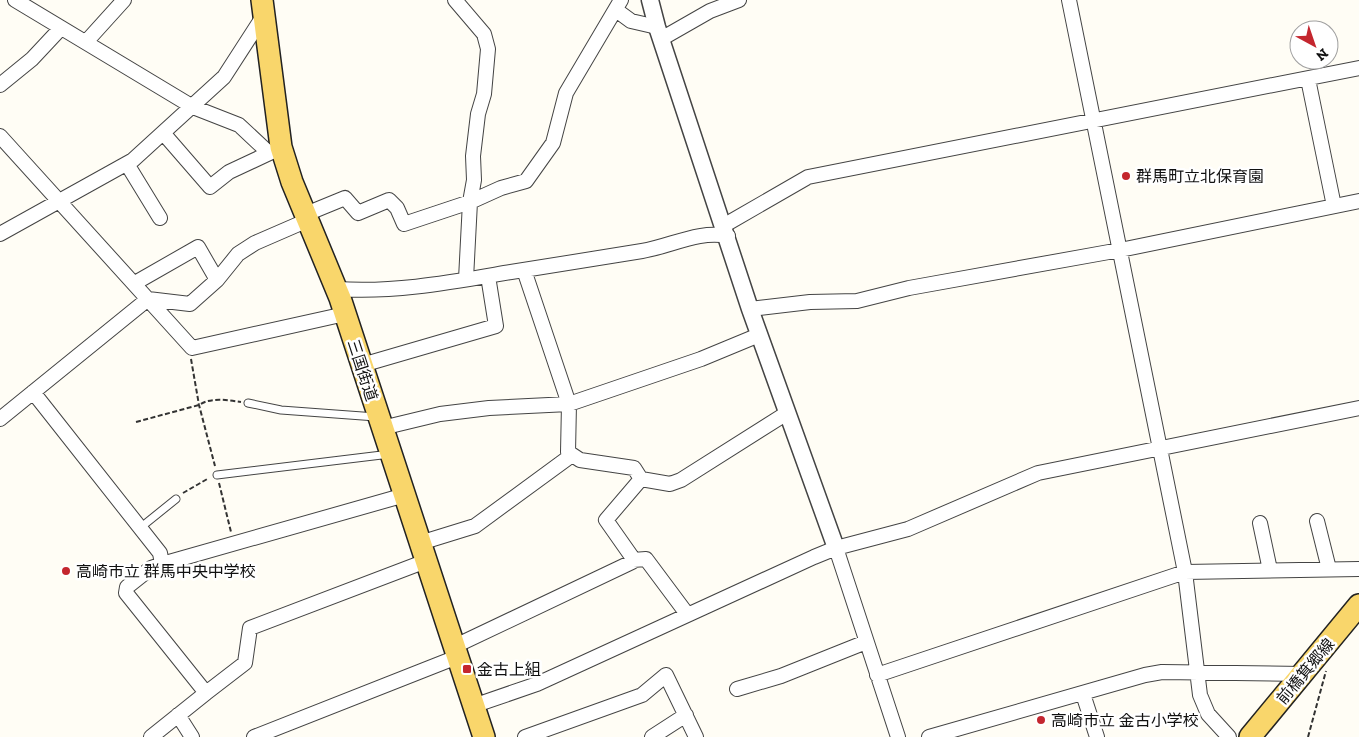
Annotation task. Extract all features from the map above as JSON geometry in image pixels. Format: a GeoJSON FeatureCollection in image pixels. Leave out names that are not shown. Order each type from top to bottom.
{"type":"FeatureCollection","features":[{"type":"Feature","properties":{"kind":"main road","name":"三国街道"},"geometry":{"type":"LineString","coordinates":[[263,7],[275,150],[307,217],[336,288],[484,737]]}},
{"type":"Feature","properties":{"kind":"main road","name":"前橋箕郷線"},"geometry":{"type":"LineString","coordinates":[[1250,737],[1359,605]]}},
{"type":"Feature","properties":{"kind":"street"},"geometry":{"type":"LineString","coordinates":[[15,0],[193,107],[239,125],[275,150],[229,172],[210,187],[164,134]]}},
{"type":"Feature","properties":{"kind":"street"},"geometry":{"type":"LineString","coordinates":[[86,42],[124,0]]}},
{"type":"Feature","properties":{"kind":"street"},"geometry":{"type":"LineString","coordinates":[[455,0],[484,34],[488,49],[484,94],[478,114],[470,202],[466,280]]}},
{"type":"Feature","properties":{"kind":"street"},"geometry":{"type":"LineString","coordinates":[[650,0],[659,33],[750,309],[836,548],[898,737]]}},
{"type":"Feature","properties":{"kind":"street"},"geometry":{"type":"LineString","coordinates":[[0,419],[148,299],[190,304],[217,280],[244,251],[255,243],[345,198],[358,213],[389,200],[397,208],[404,224],[470,202],[501,188],[521,184],[531,176],[553,143],[566,93],[619,5],[631,21],[659,33],[739,0]]}},
{"type":"Feature","properties":{"kind":"street"},"geometry":{"type":"LineString","coordinates":[[1069,0],[1185,572],[1199,673],[1200,695],[1208,714],[1228,737]]}},
{"type":"Feature","properties":{"kind":"street"},"geometry":{"type":"LineString","coordinates":[[0,234],[60,203],[127,164],[164,134],[224,77],[263,7]]}},
{"type":"Feature","properties":{"kind":"street"},"geometry":{"type":"LineString","coordinates":[[0,85],[32,59],[60,28]]}},
{"type":"Feature","properties":{"kind":"street"},"geometry":{"type":"LineString","coordinates":[[336,288],[392,290],[466,280],[648,250],[700,235],[725,231],[808,177],[1359,68]]}},
{"type":"Feature","properties":{"kind":"street"},"geometry":{"type":"LineString","coordinates":[[1308,79],[1334,206]]}},
{"type":"Feature","properties":{"kind":"street"},"geometry":{"type":"LineString","coordinates":[[0,136],[192,348],[345,314]]}},
{"type":"Feature","properties":{"kind":"street"},"geometry":{"type":"LineString","coordinates":[[127,164],[160,218]]}},
{"type":"Feature","properties":{"kind":"street"},"geometry":{"type":"LineString","coordinates":[[750,309],[810,302],[857,301],[909,288],[1120,250],[1359,201]]}},
{"type":"Feature","properties":{"kind":"street"},"geometry":{"type":"LineString","coordinates":[[135,283],[198,247],[217,280]]}},
{"type":"Feature","properties":{"kind":"street"},"geometry":{"type":"LineString","coordinates":[[524,270],[569,404],[568,452],[580,460],[634,468],[641,478],[670,484],[682,480],[787,413]]}},
{"type":"Feature","properties":{"kind":"street"},"geometry":{"type":"LineString","coordinates":[[362,365],[496,326],[488,276]]}},
{"type":"Feature","properties":{"kind":"street"},"geometry":{"type":"LineString","coordinates":[[380,422],[489,408],[569,404],[693,362],[759,335]]}},
{"type":"Feature","properties":{"kind":"street"},"geometry":{"type":"LineString","coordinates":[[33,392],[160,553],[162,564]]}},
{"type":"Feature","properties":{"kind":"street"},"geometry":{"type":"LineString","coordinates":[[473,706],[537,684],[687,614],[836,548],[908,529],[1038,473],[1359,408]]}},
{"type":"Feature","properties":{"kind":"street"},"geometry":{"type":"LineString","coordinates":[[151,737],[245,663],[250,628],[423,552],[475,526],[572,455]]}},
{"type":"Feature","properties":{"kind":"street"},"geometry":{"type":"LineString","coordinates":[[633,560],[606,520],[641,478]]}},
{"type":"Feature","properties":{"kind":"street"},"geometry":{"type":"LineString","coordinates":[[206,693],[126,593],[127,587],[151,568],[162,564],[405,495]]}},
{"type":"Feature","properties":{"kind":"street"},"geometry":{"type":"LineString","coordinates":[[1317,520],[1329,569]]}},
{"type":"Feature","properties":{"kind":"street"},"geometry":{"type":"LineString","coordinates":[[1260,523],[1270,570]]}},
{"type":"Feature","properties":{"kind":"street"},"geometry":{"type":"LineString","coordinates":[[254,737],[455,652],[633,560],[646,559],[687,614]]}},
{"type":"Feature","properties":{"kind":"street"},"geometry":{"type":"LineString","coordinates":[[877,675],[1185,572],[1359,569]]}},
{"type":"Feature","properties":{"kind":"street"},"geometry":{"type":"LineString","coordinates":[[737,689],[781,676],[866,642]]}},
{"type":"Feature","properties":{"kind":"street"},"geometry":{"type":"LineString","coordinates":[[929,737],[1024,708],[1084,694],[1162,672],[1303,674]]}},
{"type":"Feature","properties":{"kind":"street"},"geometry":{"type":"LineString","coordinates":[[525,737],[642,695],[666,675],[696,737]]}},
{"type":"Feature","properties":{"kind":"street"},"geometry":{"type":"LineString","coordinates":[[1084,694],[1097,737]]}},
{"type":"Feature","properties":{"kind":"street"},"geometry":{"type":"LineString","coordinates":[[178,715],[192,737]]}},
{"type":"Feature","properties":{"kind":"street"},"geometry":{"type":"LineString","coordinates":[[652,737],[686,715]]}},
{"type":"Feature","properties":{"kind":"lane"},"geometry":{"type":"LineString","coordinates":[[248,403],[288,411],[367,418],[380,422]]}},
{"type":"Feature","properties":{"kind":"lane"},"geometry":{"type":"LineString","coordinates":[[217,475],[390,454]]}},
{"type":"Feature","properties":{"kind":"lane"},"geometry":{"type":"LineString","coordinates":[[140,528],[176,499]]}},
{"type":"Feature","properties":{"kind":"path"},"geometry":{"type":"LineString","coordinates":[[192,348],[190,354],[199,405]]}},
{"type":"Feature","properties":{"kind":"path"},"geometry":{"type":"LineString","coordinates":[[136,422],[204,402],[223,399],[248,403]]}},
{"type":"Feature","properties":{"kind":"path"},"geometry":{"type":"LineString","coordinates":[[176,499],[186,490],[217,475]]}},
{"type":"Feature","properties":{"kind":"path"},"geometry":{"type":"LineString","coordinates":[[1308,737],[1326,671]]}},
{"type":"Feature","properties":{"kind":"place","name":"群馬町立北保育園"},"geometry":{"type":"Point","coordinates":[1126,176]}},
{"type":"Feature","properties":{"kind":"place","name":"高崎市立 群馬中央中学校"},"geometry":{"type":"Point","coordinates":[66,571]}},
{"type":"Feature","properties":{"kind":"place","name":"金古上組"},"geometry":{"type":"Point","coordinates":[467,669]}},
{"type":"Feature","properties":{"kind":"place","name":"高崎市立 金古小学校"},"geometry":{"type":"Point","coordinates":[1041,720]}}]}
